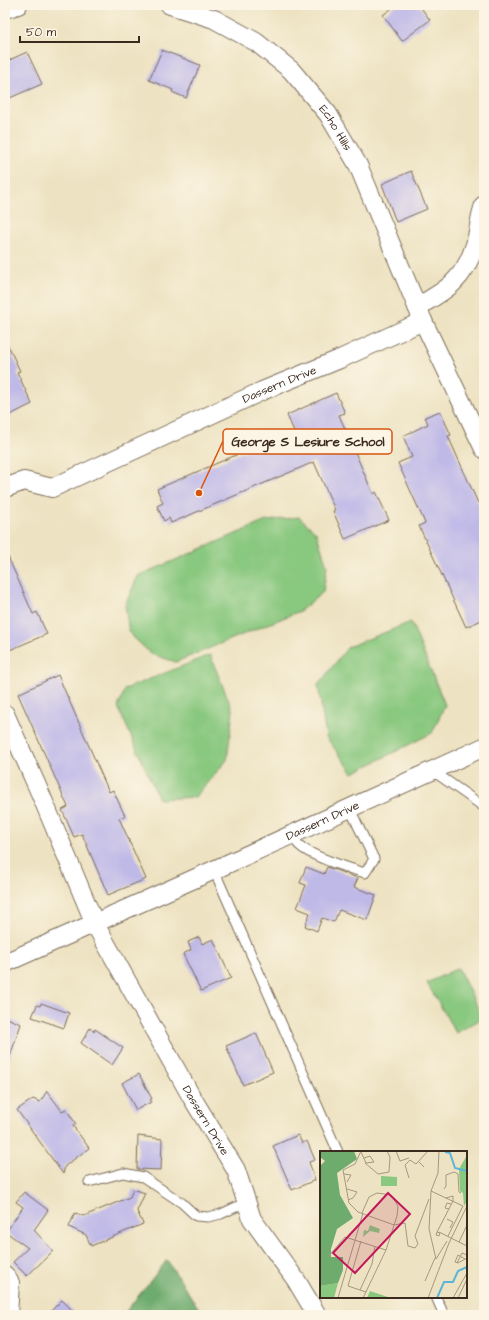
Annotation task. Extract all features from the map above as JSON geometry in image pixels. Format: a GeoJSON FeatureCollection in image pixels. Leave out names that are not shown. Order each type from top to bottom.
{"type":"FeatureCollection","features":[{"type":"Feature","properties":{"kind":"street"},"geometry":{"type":"LineString","coordinates":[[5,9],[18,5]]}},
{"type":"Feature","properties":{"kind":"street","name":"Echo Hills"},"geometry":{"type":"LineString","coordinates":[[170,5],[214,19],[256,42],[291,70],[328,114],[358,165],[420,314]]}},
{"type":"Feature","properties":{"kind":"street","name":"Dassern Drive"},"geometry":{"type":"LineString","coordinates":[[5,488],[24,481],[52,488],[262,391],[340,359],[420,314],[465,270],[475,245],[484,205]]}},
{"type":"Feature","properties":{"kind":"street"},"geometry":{"type":"LineString","coordinates":[[420,314],[484,449]]}},
{"type":"Feature","properties":{"kind":"street","name":"Dassern Drive"},"geometry":{"type":"LineString","coordinates":[[5,714],[14,743],[95,924],[191,1096],[236,1170],[252,1219],[296,1280],[317,1315]]}},
{"type":"Feature","properties":{"kind":"street","name":"Dassern Drive"},"geometry":{"type":"LineString","coordinates":[[95,924],[484,747]]}},
{"type":"Feature","properties":{"kind":"street"},"geometry":{"type":"LineString","coordinates":[[5,963],[95,924]]}},
{"type":"Feature","properties":{"kind":"street"},"geometry":{"type":"LineString","coordinates":[[5,1275],[10,1283],[8,1315]]}},
{"type":"Feature","properties":{"kind":"lane"},"geometry":{"type":"LineString","coordinates":[[433,771],[484,807]]}},
{"type":"Feature","properties":{"kind":"lane"},"geometry":{"type":"LineString","coordinates":[[293,834],[299,845],[314,854],[365,873],[374,859],[350,809]]}},
{"type":"Feature","properties":{"kind":"lane"},"geometry":{"type":"LineString","coordinates":[[214,870],[338,1151]]}},
{"type":"Feature","properties":{"kind":"lane"},"geometry":{"type":"LineString","coordinates":[[89,1182],[123,1173],[143,1177],[182,1203],[196,1216],[208,1217],[221,1214],[246,1202]]}},
{"type":"Feature","properties":{"kind":"lane"},"geometry":{"type":"LineString","coordinates":[[436,1298],[444,1315]]}},
{"type":"Feature","properties":{"kind":"green space"},"geometry":{"type":"Polygon","coordinates":[[[299,517],[316,532],[327,566],[323,592],[300,611],[176,662],[151,654],[129,633],[125,605],[138,576],[266,521],[299,517]]]}},
{"type":"Feature","properties":{"kind":"green space"},"geometry":{"type":"Polygon","coordinates":[[[411,622],[445,705],[432,733],[353,773],[326,737],[318,685],[348,647],[411,622]]]}},
{"type":"Feature","properties":{"kind":"green space"},"geometry":{"type":"Polygon","coordinates":[[[210,655],[233,711],[227,760],[195,797],[159,799],[118,707],[125,689],[210,655]]]}},
{"type":"Feature","properties":{"kind":"green space"},"geometry":{"type":"Polygon","coordinates":[[[458,968],[483,1018],[456,1033],[427,983],[458,968]]]}},
{"type":"Feature","properties":{"kind":"green space"},"geometry":{"type":"Polygon","coordinates":[[[167,1260],[203,1315],[123,1315],[167,1260]]]}},
{"type":"Feature","properties":{"kind":"building"},"geometry":{"type":"Polygon","coordinates":[[[396,5],[419,5],[430,20],[402,41],[383,15],[396,5]]]}},
{"type":"Feature","properties":{"kind":"building"},"geometry":{"type":"Polygon","coordinates":[[[162,50],[200,65],[186,98],[172,92],[173,90],[149,80],[162,50]]]}},
{"type":"Feature","properties":{"kind":"building"},"geometry":{"type":"Polygon","coordinates":[[[27,52],[42,84],[5,100],[5,62],[27,52]]]}},
{"type":"Feature","properties":{"kind":"building"},"geometry":{"type":"Polygon","coordinates":[[[411,171],[427,209],[396,222],[382,184],[411,171]]]}},
{"type":"Feature","properties":{"kind":"building"},"geometry":{"type":"Polygon","coordinates":[[[5,339],[20,371],[17,372],[32,404],[10,415],[5,404],[5,339]]]}},
{"type":"Feature","properties":{"kind":"building"},"geometry":{"type":"Polygon","coordinates":[[[336,393],[345,413],[339,415],[373,494],[376,492],[389,520],[345,539],[333,511],[335,510],[314,462],[171,523],[169,518],[164,521],[157,506],[163,503],[157,489],[271,440],[273,445],[296,436],[287,415],[336,393]]]}},
{"type":"Feature","properties":{"kind":"building"},"geometry":{"type":"Polygon","coordinates":[[[440,411],[451,435],[448,436],[478,503],[484,500],[484,619],[466,627],[419,526],[425,523],[398,463],[412,457],[403,436],[428,424],[425,417],[440,411]]]}},
{"type":"Feature","properties":{"kind":"building"},"geometry":{"type":"Polygon","coordinates":[[[5,550],[33,614],[37,612],[47,634],[5,652],[5,550]]]}},
{"type":"Feature","properties":{"kind":"building"},"geometry":{"type":"Polygon","coordinates":[[[58,675],[109,792],[113,790],[125,816],[119,818],[146,879],[108,895],[82,834],[74,837],[62,810],[68,807],[18,694],[58,675]]]}},
{"type":"Feature","properties":{"kind":"building"},"geometry":{"type":"Polygon","coordinates":[[[306,867],[324,874],[327,867],[358,878],[354,887],[376,895],[367,920],[339,910],[334,922],[322,918],[317,931],[305,926],[310,913],[297,908],[306,885],[300,883],[306,867]]]}},
{"type":"Feature","properties":{"kind":"building"},"geometry":{"type":"Polygon","coordinates":[[[199,937],[202,944],[213,939],[231,978],[201,991],[183,954],[191,950],[188,942],[199,937]]]}},
{"type":"Feature","properties":{"kind":"building"},"geometry":{"type":"Polygon","coordinates":[[[41,1003],[69,1013],[64,1028],[32,1017],[37,1005],[40,1006],[41,1003]]]}},
{"type":"Feature","properties":{"kind":"building"},"geometry":{"type":"Polygon","coordinates":[[[7,1018],[21,1024],[7,1065],[5,1064],[5,1025],[7,1018]]]}},
{"type":"Feature","properties":{"kind":"building"},"geometry":{"type":"Polygon","coordinates":[[[90,1028],[94,1031],[95,1029],[123,1048],[112,1065],[81,1043],[90,1028]]]}},
{"type":"Feature","properties":{"kind":"building"},"geometry":{"type":"Polygon","coordinates":[[[256,1033],[273,1072],[243,1085],[226,1046],[256,1033]]]}},
{"type":"Feature","properties":{"kind":"building"},"geometry":{"type":"Polygon","coordinates":[[[139,1074],[152,1099],[150,1100],[151,1102],[136,1110],[122,1083],[139,1074]]]}},
{"type":"Feature","properties":{"kind":"building"},"geometry":{"type":"Polygon","coordinates":[[[47,1091],[62,1111],[66,1109],[76,1124],[73,1126],[89,1148],[65,1166],[63,1174],[17,1110],[33,1099],[40,1102],[47,1091]]]}},
{"type":"Feature","properties":{"kind":"building"},"geometry":{"type":"Polygon","coordinates":[[[298,1135],[302,1143],[307,1141],[315,1160],[309,1162],[315,1180],[292,1190],[273,1146],[298,1135]]]}},
{"type":"Feature","properties":{"kind":"building"},"geometry":{"type":"Polygon","coordinates":[[[138,1136],[162,1139],[161,1170],[137,1169],[138,1136]]]}},
{"type":"Feature","properties":{"kind":"building"},"geometry":{"type":"Polygon","coordinates":[[[133,1189],[145,1193],[137,1211],[143,1224],[91,1246],[86,1235],[69,1227],[75,1213],[84,1216],[130,1197],[133,1189]]]}},
{"type":"Feature","properties":{"kind":"building"},"geometry":{"type":"Polygon","coordinates":[[[24,1192],[48,1210],[34,1230],[53,1251],[27,1276],[13,1262],[28,1248],[6,1232],[23,1207],[16,1202],[24,1192]]]}},
{"type":"Feature","properties":{"kind":"building"},"geometry":{"type":"Polygon","coordinates":[[[62,1300],[77,1315],[47,1315],[62,1300]]]}},
{"type":"Feature","properties":{"kind":"place","name":"George S Lesiure School"},"geometry":{"type":"Point","coordinates":[199,493]}}]}
